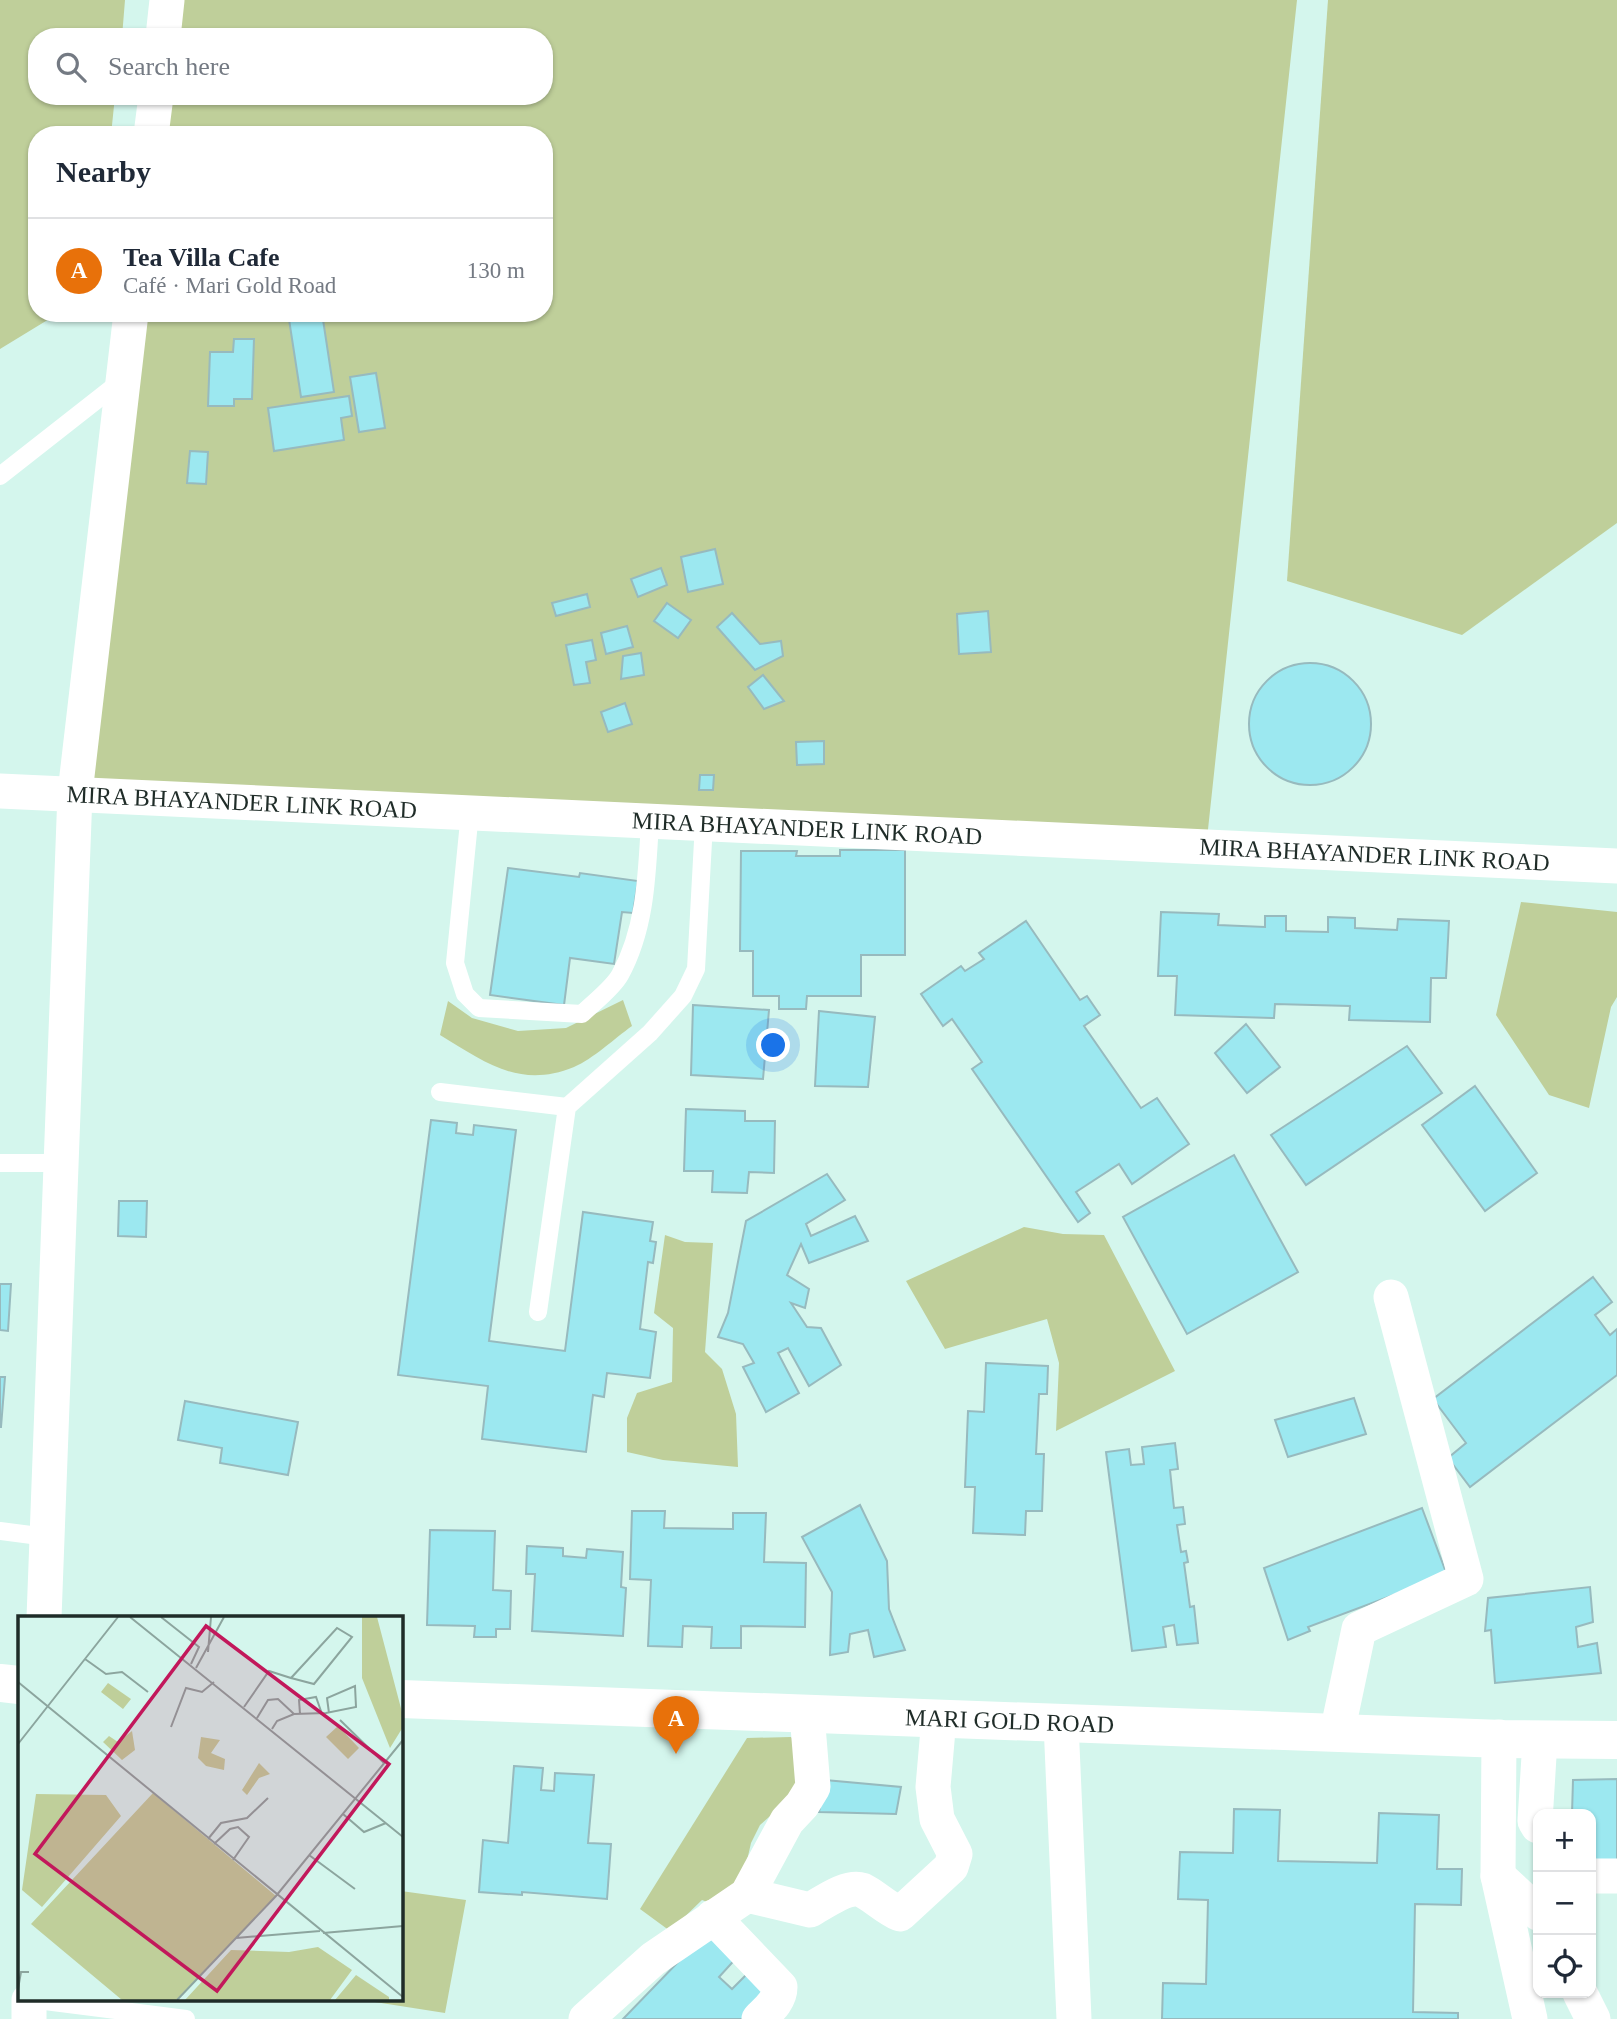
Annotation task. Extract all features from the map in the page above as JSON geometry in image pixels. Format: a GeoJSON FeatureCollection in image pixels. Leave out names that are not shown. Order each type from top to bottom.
{"type":"FeatureCollection","features":[{"type":"Feature","properties":{"kind":"street"},"geometry":{"type":"LineString","coordinates":[[164,28],[167,0]]}},
{"type":"Feature","properties":{"kind":"street"},"geometry":{"type":"LineString","coordinates":[[152,126],[155,105]]}},
{"type":"Feature","properties":{"kind":"street"},"geometry":{"type":"LineString","coordinates":[[44,1616],[75,793],[130,322]]}},
{"type":"Feature","properties":{"kind":"street","name":"MIRA BHAYANDER LINK ROAD"},"geometry":{"type":"LineString","coordinates":[[0,790],[1617,866]]}},
{"type":"Feature","properties":{"kind":"street"},"geometry":{"type":"LineString","coordinates":[[1337,1733],[1359,1629],[1466,1579],[1391,1297]]}},
{"type":"Feature","properties":{"kind":"street"},"geometry":{"type":"LineString","coordinates":[[0,1684],[18,1685]]}},
{"type":"Feature","properties":{"kind":"street","name":"MARI GOLD ROAD"},"geometry":{"type":"LineString","coordinates":[[402,1699],[1539,1740],[1617,1740]]}},
{"type":"Feature","properties":{"kind":"street"},"geometry":{"type":"LineString","coordinates":[[593,2017],[653,1958],[747,1895],[787,1821],[803,1805],[813,1787],[807,1714]]}},
{"type":"Feature","properties":{"kind":"street"},"geometry":{"type":"LineString","coordinates":[[747,1895],[810,1910],[851,1889],[863,1890],[886,1909],[900,1914],[951,1867],[955,1854],[937,1819],[933,1787],[939,1718]]}},
{"type":"Feature","properties":{"kind":"street"},"geometry":{"type":"LineString","coordinates":[[1061,1723],[1074,2019]]}},
{"type":"Feature","properties":{"kind":"street"},"geometry":{"type":"LineString","coordinates":[[1499,1737],[1499,1876],[1530,2019]]}},
{"type":"Feature","properties":{"kind":"street"},"geometry":{"type":"LineString","coordinates":[[1536,1809],[1539,1740]]}},
{"type":"Feature","properties":{"kind":"street"},"geometry":{"type":"LineString","coordinates":[[1499,1876],[1533,1908]]}},
{"type":"Feature","properties":{"kind":"street"},"geometry":{"type":"LineString","coordinates":[[1596,1876],[1617,1876]]}},
{"type":"Feature","properties":{"kind":"street"},"geometry":{"type":"LineString","coordinates":[[713,1917],[780,1987],[780,1994],[775,2002],[759,2019]]}},
{"type":"Feature","properties":{"kind":"street"},"geometry":{"type":"LineString","coordinates":[[1582,1998],[1592,2019]]}},
{"type":"Feature","properties":{"kind":"lane"},"geometry":{"type":"LineString","coordinates":[[0,476],[123,379]]}},
{"type":"Feature","properties":{"kind":"lane"},"geometry":{"type":"LineString","coordinates":[[470,812],[455,963],[465,994],[479,1009],[582,1014],[620,976],[637,933],[644,903],[650,821]]}},
{"type":"Feature","properties":{"kind":"lane"},"geometry":{"type":"LineString","coordinates":[[538,1312],[567,1107],[650,1033],[683,996],[696,969],[704,823]]}},
{"type":"Feature","properties":{"kind":"lane"},"geometry":{"type":"LineString","coordinates":[[440,1092],[567,1107]]}},
{"type":"Feature","properties":{"kind":"lane"},"geometry":{"type":"LineString","coordinates":[[0,1163],[61,1163]]}},
{"type":"Feature","properties":{"kind":"lane"},"geometry":{"type":"LineString","coordinates":[[0,1531],[47,1537]]}},
{"type":"Feature","properties":{"kind":"lane"},"geometry":{"type":"LineString","coordinates":[[53,2002],[186,2019]]}},
{"type":"Feature","properties":{"kind":"green space"},"geometry":{"type":"Polygon","coordinates":[[[0,0],[125,0],[123,28],[28,28],[28,105],[114,105],[112,126],[28,126],[28,322],[44,322],[0,349],[0,0]]]}},
{"type":"Feature","properties":{"kind":"green space"},"geometry":{"type":"Polygon","coordinates":[[[169,0],[1297,0],[1206,848],[75,793],[131,322],[553,322],[553,126],[154,126],[157,105],[553,105],[553,28],[166,28],[169,0]]]}},
{"type":"Feature","properties":{"kind":"green space"},"geometry":{"type":"Polygon","coordinates":[[[1328,0],[1617,0],[1617,523],[1462,635],[1287,581],[1328,0]]]}},
{"type":"Feature","properties":{"kind":"green space"},"geometry":{"type":"Polygon","coordinates":[[[1521,902],[1617,912],[1617,997],[1611,1007],[1589,1108],[1549,1095],[1496,1015],[1521,902]]]}},
{"type":"Feature","properties":{"kind":"green space"},"geometry":{"type":"Polygon","coordinates":[[[623,1000],[632,1026],[596,1054],[574,1067],[555,1073],[520,1074],[504,1070],[440,1035],[448,1001],[472,1018],[518,1031],[566,1028],[623,1000]]]}},
{"type":"Feature","properties":{"kind":"green space"},"geometry":{"type":"Polygon","coordinates":[[[1024,1227],[1063,1234],[1104,1235],[1175,1371],[1056,1431],[1059,1363],[1047,1319],[945,1349],[906,1281],[1024,1227]]]}},
{"type":"Feature","properties":{"kind":"green space"},"geometry":{"type":"Polygon","coordinates":[[[665,1235],[685,1242],[713,1243],[705,1352],[722,1369],[736,1414],[738,1467],[663,1460],[627,1452],[627,1418],[637,1393],[672,1382],[673,1328],[654,1313],[665,1235]]]}},
{"type":"Feature","properties":{"kind":"green space"},"geometry":{"type":"Polygon","coordinates":[[[791,1737],[803,1751],[807,1779],[789,1805],[760,1825],[751,1843],[737,1888],[715,1905],[702,1900],[670,1931],[640,1909],[747,1738],[791,1737]]]}},
{"type":"Feature","properties":{"kind":"green space"},"geometry":{"type":"Polygon","coordinates":[[[402,1891],[466,1900],[445,2013],[375,2002],[402,2002],[402,1891]]]}},
{"type":"Feature","properties":{"kind":"building"},"geometry":{"type":"Polygon","coordinates":[[[289,322],[323,322],[334,392],[301,397],[289,322]]]}},
{"type":"Feature","properties":{"kind":"building"},"geometry":{"type":"Polygon","coordinates":[[[234,339],[254,339],[252,399],[234,399],[234,406],[208,406],[210,352],[233,352],[234,339]]]}},
{"type":"Feature","properties":{"kind":"building"},"geometry":{"type":"Polygon","coordinates":[[[376,373],[385,428],[359,432],[350,377],[376,373]]]}},
{"type":"Feature","properties":{"kind":"building"},"geometry":{"type":"Polygon","coordinates":[[[349,396],[352,416],[341,418],[344,440],[274,451],[268,408],[349,396]]]}},
{"type":"Feature","properties":{"kind":"building"},"geometry":{"type":"Polygon","coordinates":[[[190,451],[208,452],[206,484],[187,483],[190,451]]]}},
{"type":"Feature","properties":{"kind":"building"},"geometry":{"type":"Polygon","coordinates":[[[715,549],[723,584],[688,592],[681,557],[715,549]]]}},
{"type":"Feature","properties":{"kind":"building"},"geometry":{"type":"Polygon","coordinates":[[[661,568],[667,585],[638,597],[631,579],[661,568]]]}},
{"type":"Feature","properties":{"kind":"building"},"geometry":{"type":"Polygon","coordinates":[[[587,594],[590,607],[556,616],[552,603],[587,594]]]}},
{"type":"Feature","properties":{"kind":"building"},"geometry":{"type":"Polygon","coordinates":[[[667,603],[691,620],[678,638],[654,621],[667,603]]]}},
{"type":"Feature","properties":{"kind":"building"},"geometry":{"type":"Polygon","coordinates":[[[988,611],[991,652],[959,654],[957,614],[988,611]]]}},
{"type":"Feature","properties":{"kind":"building"},"geometry":{"type":"Polygon","coordinates":[[[732,613],[760,644],[781,641],[783,656],[755,670],[717,627],[732,613]]]}},
{"type":"Feature","properties":{"kind":"building"},"geometry":{"type":"Polygon","coordinates":[[[627,626],[633,647],[606,654],[601,633],[627,626]]]}},
{"type":"Feature","properties":{"kind":"building"},"geometry":{"type":"Polygon","coordinates":[[[592,640],[596,660],[586,662],[590,683],[574,685],[566,645],[592,640]]]}},
{"type":"Feature","properties":{"kind":"building"},"geometry":{"type":"Polygon","coordinates":[[[641,653],[644,675],[621,679],[623,656],[641,653]]]}},
{"type":"Feature","properties":{"kind":"building"},"geometry":{"type":"Polygon","coordinates":[[[1310,663],[1333,667],[1353,681],[1367,701],[1371,724],[1367,747],[1353,767],[1333,781],[1310,785],[1287,781],[1267,767],[1253,747],[1249,724],[1253,701],[1267,681],[1287,667],[1310,663]]]}},
{"type":"Feature","properties":{"kind":"building"},"geometry":{"type":"Polygon","coordinates":[[[763,675],[784,701],[764,709],[748,687],[763,675]]]}},
{"type":"Feature","properties":{"kind":"building"},"geometry":{"type":"Polygon","coordinates":[[[625,703],[632,724],[608,732],[601,712],[625,703]]]}},
{"type":"Feature","properties":{"kind":"building"},"geometry":{"type":"Polygon","coordinates":[[[824,741],[824,764],[797,765],[796,742],[824,741]]]}},
{"type":"Feature","properties":{"kind":"building"},"geometry":{"type":"Polygon","coordinates":[[[700,775],[714,775],[713,790],[699,790],[700,775]]]}},
{"type":"Feature","properties":{"kind":"building"},"geometry":{"type":"Polygon","coordinates":[[[840,850],[905,850],[905,955],[861,955],[861,996],[807,996],[806,1009],[779,1009],[779,996],[753,996],[753,951],[740,951],[741,851],[797,851],[796,856],[840,856],[840,850]]]}},
{"type":"Feature","properties":{"kind":"building"},"geometry":{"type":"Polygon","coordinates":[[[508,868],[579,877],[580,873],[638,881],[633,913],[622,912],[614,964],[570,958],[564,1005],[490,995],[508,868]]]}},
{"type":"Feature","properties":{"kind":"building"},"geometry":{"type":"Polygon","coordinates":[[[1161,912],[1219,914],[1218,925],[1265,927],[1265,916],[1286,916],[1286,931],[1328,932],[1328,917],[1355,918],[1355,928],[1397,930],[1398,919],[1449,921],[1446,978],[1431,978],[1430,1022],[1349,1020],[1350,1006],[1275,1004],[1274,1018],[1175,1015],[1177,976],[1158,976],[1161,912]]]}},
{"type":"Feature","properties":{"kind":"building"},"geometry":{"type":"Polygon","coordinates":[[[1026,921],[1080,1000],[1087,996],[1100,1015],[1084,1026],[1141,1108],[1157,1098],[1189,1144],[1132,1184],[1119,1164],[1076,1192],[1090,1213],[1078,1222],[972,1069],[982,1062],[952,1019],[943,1026],[921,994],[961,966],[965,971],[984,959],[979,953],[1026,921]]]}},
{"type":"Feature","properties":{"kind":"building"},"geometry":{"type":"Polygon","coordinates":[[[693,1005],[769,1010],[763,1079],[691,1075],[693,1005]]]}},
{"type":"Feature","properties":{"kind":"building"},"geometry":{"type":"Polygon","coordinates":[[[819,1011],[875,1017],[868,1087],[815,1086],[819,1011]]]}},
{"type":"Feature","properties":{"kind":"building"},"geometry":{"type":"Polygon","coordinates":[[[1246,1024],[1280,1067],[1247,1093],[1215,1053],[1246,1024]]]}},
{"type":"Feature","properties":{"kind":"building"},"geometry":{"type":"Polygon","coordinates":[[[1407,1046],[1442,1093],[1306,1185],[1271,1135],[1407,1046]]]}},
{"type":"Feature","properties":{"kind":"building"},"geometry":{"type":"Polygon","coordinates":[[[1475,1086],[1537,1173],[1485,1211],[1422,1125],[1475,1086]]]}},
{"type":"Feature","properties":{"kind":"building"},"geometry":{"type":"Polygon","coordinates":[[[686,1109],[745,1111],[745,1121],[775,1121],[774,1173],[749,1172],[747,1193],[712,1192],[713,1171],[684,1171],[686,1109]]]}},
{"type":"Feature","properties":{"kind":"building"},"geometry":{"type":"Polygon","coordinates":[[[431,1120],[457,1123],[456,1133],[473,1135],[474,1125],[516,1130],[489,1341],[565,1351],[583,1212],[653,1222],[650,1241],[656,1242],[653,1263],[648,1262],[640,1329],[656,1332],[650,1378],[607,1373],[604,1397],[593,1395],[586,1452],[482,1439],[488,1386],[398,1375],[431,1120]]]}},
{"type":"Feature","properties":{"kind":"building"},"geometry":{"type":"Polygon","coordinates":[[[1234,1155],[1298,1272],[1187,1334],[1123,1217],[1234,1155]]]}},
{"type":"Feature","properties":{"kind":"building"},"geometry":{"type":"Polygon","coordinates":[[[827,1174],[845,1200],[806,1224],[811,1236],[855,1216],[868,1241],[809,1263],[801,1244],[787,1275],[809,1289],[805,1308],[791,1303],[807,1327],[821,1328],[841,1365],[809,1386],[788,1348],[778,1353],[799,1393],[766,1412],[743,1367],[754,1363],[743,1344],[718,1337],[728,1313],[746,1221],[827,1174]]]}},
{"type":"Feature","properties":{"kind":"building"},"geometry":{"type":"Polygon","coordinates":[[[119,1201],[147,1201],[146,1237],[118,1236],[119,1201]]]}},
{"type":"Feature","properties":{"kind":"building"},"geometry":{"type":"Polygon","coordinates":[[[1593,1277],[1612,1302],[1595,1315],[1610,1335],[1617,1329],[1617,1375],[1470,1487],[1448,1458],[1466,1443],[1433,1399],[1593,1277]]]}},
{"type":"Feature","properties":{"kind":"building"},"geometry":{"type":"Polygon","coordinates":[[[0,1284],[11,1284],[8,1331],[0,1330],[0,1284]]]}},
{"type":"Feature","properties":{"kind":"building"},"geometry":{"type":"Polygon","coordinates":[[[986,1363],[1048,1366],[1047,1394],[1039,1394],[1036,1454],[1044,1454],[1042,1511],[1026,1511],[1025,1535],[973,1533],[975,1487],[965,1487],[968,1411],[984,1412],[986,1363]]]}},
{"type":"Feature","properties":{"kind":"building"},"geometry":{"type":"Polygon","coordinates":[[[0,1377],[5,1377],[1,1427],[0,1427],[0,1377]]]}},
{"type":"Feature","properties":{"kind":"building"},"geometry":{"type":"Polygon","coordinates":[[[1354,1398],[1366,1434],[1288,1457],[1275,1420],[1354,1398]]]}},
{"type":"Feature","properties":{"kind":"building"},"geometry":{"type":"Polygon","coordinates":[[[185,1401],[298,1422],[288,1475],[220,1463],[222,1448],[178,1440],[185,1401]]]}},
{"type":"Feature","properties":{"kind":"building"},"geometry":{"type":"Polygon","coordinates":[[[1175,1443],[1178,1469],[1170,1470],[1174,1508],[1183,1507],[1185,1524],[1177,1525],[1181,1552],[1186,1551],[1188,1562],[1184,1563],[1190,1607],[1194,1606],[1198,1643],[1177,1645],[1174,1625],[1163,1627],[1166,1647],[1132,1651],[1106,1452],[1129,1449],[1131,1465],[1144,1464],[1142,1447],[1175,1443]]]}},
{"type":"Feature","properties":{"kind":"building"},"geometry":{"type":"Polygon","coordinates":[[[860,1505],[887,1561],[889,1609],[905,1650],[874,1657],[868,1630],[850,1634],[848,1652],[830,1655],[832,1592],[802,1537],[860,1505]]]}},
{"type":"Feature","properties":{"kind":"building"},"geometry":{"type":"Polygon","coordinates":[[[1422,1508],[1447,1575],[1308,1627],[1310,1631],[1288,1640],[1264,1568],[1422,1508]]]}},
{"type":"Feature","properties":{"kind":"building"},"geometry":{"type":"Polygon","coordinates":[[[632,1511],[665,1511],[664,1528],[733,1529],[733,1513],[766,1513],[764,1562],[806,1563],[805,1627],[741,1626],[741,1648],[711,1648],[712,1627],[683,1626],[682,1647],[648,1646],[651,1580],[630,1579],[632,1511]]]}},
{"type":"Feature","properties":{"kind":"building"},"geometry":{"type":"Polygon","coordinates":[[[430,1530],[495,1531],[493,1590],[511,1591],[510,1629],[496,1629],[496,1637],[474,1637],[475,1626],[427,1625],[430,1530]]]}},
{"type":"Feature","properties":{"kind":"building"},"geometry":{"type":"Polygon","coordinates":[[[527,1546],[563,1548],[563,1556],[586,1558],[587,1549],[623,1552],[621,1587],[626,1588],[623,1636],[532,1631],[535,1574],[526,1574],[527,1546]]]}},
{"type":"Feature","properties":{"kind":"building"},"geometry":{"type":"Polygon","coordinates":[[[1590,1587],[1593,1622],[1576,1627],[1578,1647],[1597,1643],[1601,1673],[1495,1683],[1491,1630],[1485,1631],[1488,1598],[1590,1587]]]}},
{"type":"Feature","properties":{"kind":"building"},"geometry":{"type":"Polygon","coordinates":[[[514,1766],[543,1768],[541,1790],[554,1791],[555,1773],[594,1775],[588,1843],[611,1844],[607,1899],[522,1892],[522,1895],[479,1892],[483,1840],[508,1843],[514,1766]]]}},
{"type":"Feature","properties":{"kind":"building"},"geometry":{"type":"Polygon","coordinates":[[[1617,1779],[1617,1871],[1596,1871],[1596,1809],[1572,1809],[1573,1780],[1617,1779]]]}},
{"type":"Feature","properties":{"kind":"building"},"geometry":{"type":"Polygon","coordinates":[[[825,1780],[901,1787],[896,1814],[819,1812],[825,1780]]]}},
{"type":"Feature","properties":{"kind":"building"},"geometry":{"type":"Polygon","coordinates":[[[1234,1809],[1280,1810],[1278,1861],[1377,1863],[1379,1813],[1439,1815],[1437,1869],[1462,1869],[1461,1905],[1415,1904],[1413,2012],[1458,2013],[1458,2019],[1162,2019],[1163,1983],[1206,1984],[1208,1900],[1178,1899],[1180,1852],[1233,1853],[1234,1809]]]}},
{"type":"Feature","properties":{"kind":"building"},"geometry":{"type":"Polygon","coordinates":[[[712,1927],[740,1954],[719,1977],[732,1989],[753,1968],[776,1990],[748,2019],[623,2019],[712,1927]]]}},
{"type":"Feature","properties":{"kind":"place","name":"Tea Villa Cafe"},"geometry":{"type":"Point","coordinates":[676,1754]}}]}
